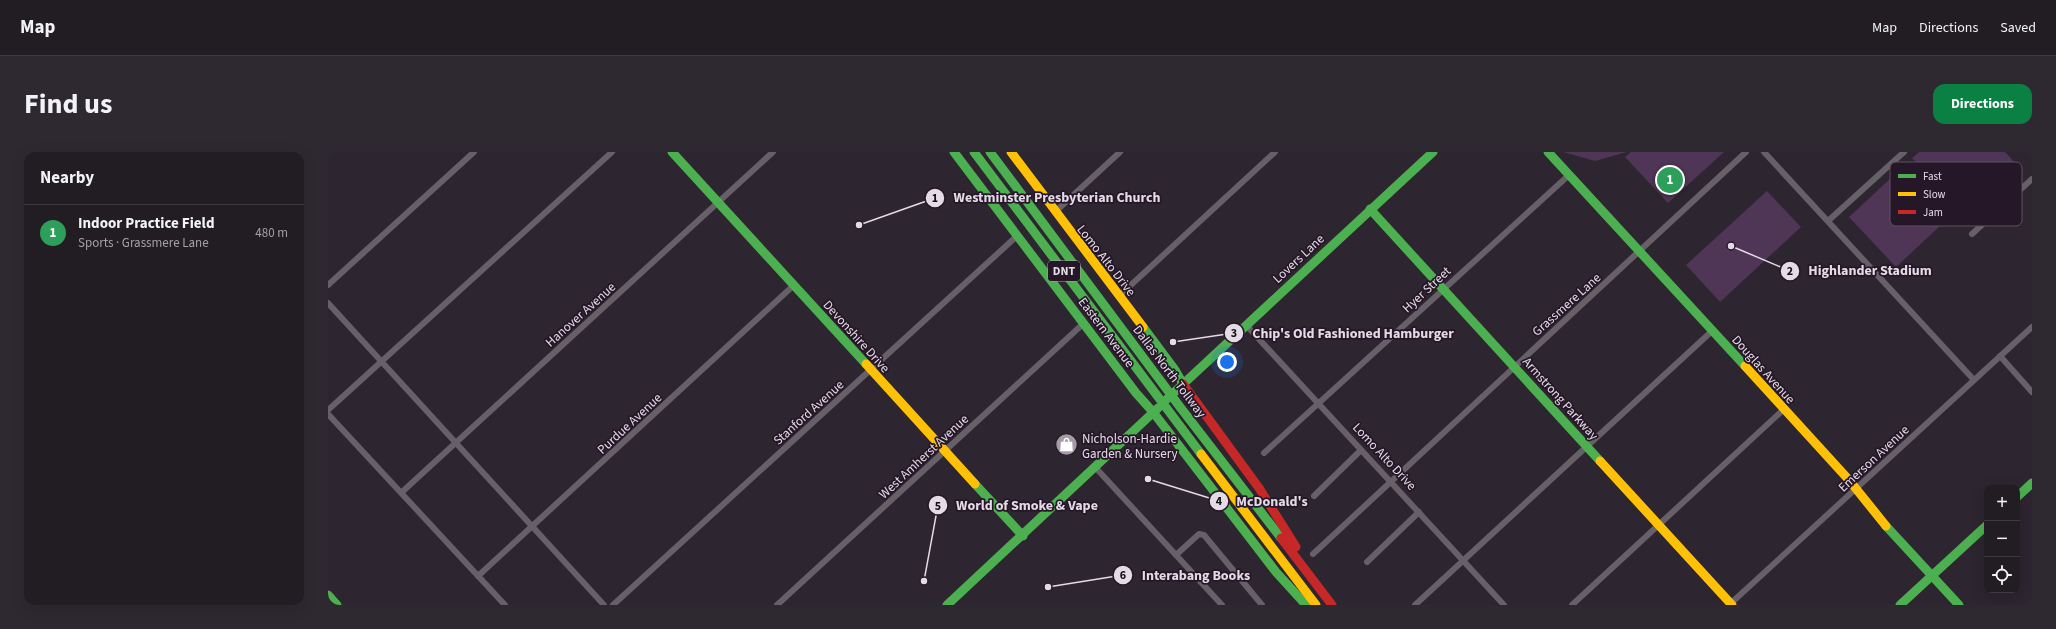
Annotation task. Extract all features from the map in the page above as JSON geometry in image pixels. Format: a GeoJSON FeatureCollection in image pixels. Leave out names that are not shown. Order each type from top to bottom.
{"type":"FeatureCollection","features":[{"type":"Feature","properties":{"kind":"main road","name":"Devonshire Drive"},"geometry":{"type":"LineString","coordinates":[[672,152],[1023,536]]}},
{"type":"Feature","properties":{"kind":"main road","name":"Eastern Avenue"},"geometry":{"type":"LineString","coordinates":[[954,152],[1136,393],[1153,412],[1276,572],[1306,605]]}},
{"type":"Feature","properties":{"kind":"main road","name":"Dallas North Tollway"},"geometry":{"type":"LineString","coordinates":[[974,152],[1171,415],[1316,605]]}},
{"type":"Feature","properties":{"kind":"main road","name":"Dallas North Tollway"},"geometry":{"type":"LineString","coordinates":[[990,152],[1180,407],[1332,605]]}},
{"type":"Feature","properties":{"kind":"main road","name":"Lomo Alto Drive"},"geometry":{"type":"LineString","coordinates":[[1011,152],[1175,370],[1183,384],[1259,488],[1293,541],[1305,569]]}},
{"type":"Feature","properties":{"kind":"main road","name":"Lovers Lane"},"geometry":{"type":"LineString","coordinates":[[947,605],[1023,536],[1153,412],[1433,152]]}},
{"type":"Feature","properties":{"kind":"main road","name":"Douglas Avenue"},"geometry":{"type":"LineString","coordinates":[[1548,152],[1783,410],[1849,480],[1855,490],[1889,530],[1959,605]]}},
{"type":"Feature","properties":{"kind":"main road","name":"Armstrong Parkway"},"geometry":{"type":"LineString","coordinates":[[1370,209],[1659,525],[1730,605]]}},
{"type":"Feature","properties":{"kind":"main road"},"geometry":{"type":"LineString","coordinates":[[2020,494],[2032,483]]}},
{"type":"Feature","properties":{"kind":"main road"},"geometry":{"type":"LineString","coordinates":[[1900,605],[1984,527]]}},
{"type":"Feature","properties":{"kind":"main road"},"geometry":{"type":"LineString","coordinates":[[328,594],[338,605]]}},
{"type":"Feature","properties":{"kind":"street"},"geometry":{"type":"LineString","coordinates":[[328,285],[474,152]]}},
{"type":"Feature","properties":{"kind":"street"},"geometry":{"type":"LineString","coordinates":[[328,410],[612,152]]}},
{"type":"Feature","properties":{"kind":"street","name":"Hanover Avenue"},"geometry":{"type":"LineString","coordinates":[[402,492],[773,152]]}},
{"type":"Feature","properties":{"kind":"street"},"geometry":{"type":"LineString","coordinates":[[1055,212],[1120,152]]}},
{"type":"Feature","properties":{"kind":"street"},"geometry":{"type":"LineString","coordinates":[[1119,296],[1275,152]]}},
{"type":"Feature","properties":{"kind":"street","name":"Grassmere Lane"},"geometry":{"type":"LineString","coordinates":[[1313,554],[1746,152]]}},
{"type":"Feature","properties":{"kind":"street"},"geometry":{"type":"LineString","coordinates":[[1764,152],[1974,380]]}},
{"type":"Feature","properties":{"kind":"street"},"geometry":{"type":"LineString","coordinates":[[1893,162],[1904,152]]}},
{"type":"Feature","properties":{"kind":"street"},"geometry":{"type":"LineString","coordinates":[[1828,221],[1890,165]]}},
{"type":"Feature","properties":{"kind":"street","name":"Hyer Street"},"geometry":{"type":"LineString","coordinates":[[1264,453],[1442,289],[1569,175]]}},
{"type":"Feature","properties":{"kind":"street"},"geometry":{"type":"LineString","coordinates":[[2022,188],[2032,179]]}},
{"type":"Feature","properties":{"kind":"street"},"geometry":{"type":"LineString","coordinates":[[1972,234],[1981,226]]}},
{"type":"Feature","properties":{"kind":"street","name":"Stanford Avenue"},"geometry":{"type":"LineString","coordinates":[[613,605],[1018,235]]}},
{"type":"Feature","properties":{"kind":"street","name":"Purdue Avenue"},"geometry":{"type":"LineString","coordinates":[[478,576],[794,286]]}},
{"type":"Feature","properties":{"kind":"street"},"geometry":{"type":"LineString","coordinates":[[328,303],[604,605]]}},
{"type":"Feature","properties":{"kind":"street","name":"West Amherst Avenue"},"geometry":{"type":"LineString","coordinates":[[777,605],[1084,323]]}},
{"type":"Feature","properties":{"kind":"street","name":"Lomo Alto Drive"},"geometry":{"type":"LineString","coordinates":[[1246,325],[1504,605]]}},
{"type":"Feature","properties":{"kind":"street","name":"Emerson Avenue"},"geometry":{"type":"LineString","coordinates":[[1730,605],[2032,327]]}},
{"type":"Feature","properties":{"kind":"street"},"geometry":{"type":"LineString","coordinates":[[1415,605],[1712,332]]}},
{"type":"Feature","properties":{"kind":"street"},"geometry":{"type":"LineString","coordinates":[[2000,356],[2032,392]]}},
{"type":"Feature","properties":{"kind":"street"},"geometry":{"type":"LineString","coordinates":[[1572,605],[1783,410]]}},
{"type":"Feature","properties":{"kind":"street"},"geometry":{"type":"LineString","coordinates":[[328,414],[402,492],[505,605]]}},
{"type":"Feature","properties":{"kind":"street"},"geometry":{"type":"LineString","coordinates":[[1314,496],[1361,450]]}},
{"type":"Feature","properties":{"kind":"street"},"geometry":{"type":"LineString","coordinates":[[1095,467],[1222,605]]}},
{"type":"Feature","properties":{"kind":"street"},"geometry":{"type":"LineString","coordinates":[[1367,562],[1419,512]]}},
{"type":"Feature","properties":{"kind":"street"},"geometry":{"type":"LineString","coordinates":[[1176,555],[1199,534],[1204,535],[1262,605]]}},
{"type":"Feature","properties":{"kind":"shaded area"},"geometry":{"type":"Polygon","coordinates":[[[1563,152],[1627,152],[1595,161],[1563,152]]]}},
{"type":"Feature","properties":{"kind":"shaded area"},"geometry":{"type":"Polygon","coordinates":[[[1631,152],[1724,152],[1668,203],[1625,157],[1631,152]]]}},
{"type":"Feature","properties":{"kind":"shaded area"},"geometry":{"type":"Polygon","coordinates":[[[1919,152],[2005,152],[2014,162],[1916,162],[1912,158],[1919,152]]]}},
{"type":"Feature","properties":{"kind":"shaded area"},"geometry":{"type":"Polygon","coordinates":[[[1890,179],[1890,226],[1940,226],[1896,267],[1849,217],[1890,179]]]}},
{"type":"Feature","properties":{"kind":"shaded area"},"geometry":{"type":"Polygon","coordinates":[[[1767,191],[1801,227],[1720,302],[1686,265],[1767,191]]]}},
{"type":"Feature","properties":{"kind":"traffic: fast"},"geometry":{"type":"LineString","coordinates":[[672,152],[866,364]]}},
{"type":"Feature","properties":{"kind":"traffic: fast"},"geometry":{"type":"LineString","coordinates":[[954,152],[1136,393],[1153,412]]}},
{"type":"Feature","properties":{"kind":"traffic: fast"},"geometry":{"type":"LineString","coordinates":[[974,152],[1201,454]]}},
{"type":"Feature","properties":{"kind":"traffic: fast"},"geometry":{"type":"LineString","coordinates":[[990,152],[1180,407],[1281,538]]}},
{"type":"Feature","properties":{"kind":"traffic: fast"},"geometry":{"type":"LineString","coordinates":[[1167,399],[1433,152]]}},
{"type":"Feature","properties":{"kind":"traffic: fast"},"geometry":{"type":"LineString","coordinates":[[1548,152],[1745,366]]}},
{"type":"Feature","properties":{"kind":"traffic: fast"},"geometry":{"type":"LineString","coordinates":[[1370,209],[1600,461]]}},
{"type":"Feature","properties":{"kind":"traffic: fast"},"geometry":{"type":"LineString","coordinates":[[1143,327],[1175,370],[1183,384]]}},
{"type":"Feature","properties":{"kind":"traffic: fast"},"geometry":{"type":"LineString","coordinates":[[947,605],[1158,408]]}},
{"type":"Feature","properties":{"kind":"traffic: fast"},"geometry":{"type":"LineString","coordinates":[[1153,412],[1276,572],[1306,605]]}},
{"type":"Feature","properties":{"kind":"traffic: fast"},"geometry":{"type":"LineString","coordinates":[[2020,494],[2032,483]]}},
{"type":"Feature","properties":{"kind":"traffic: fast"},"geometry":{"type":"LineString","coordinates":[[975,484],[1023,536]]}},
{"type":"Feature","properties":{"kind":"traffic: fast"},"geometry":{"type":"LineString","coordinates":[[1886,526],[1959,605]]}},
{"type":"Feature","properties":{"kind":"traffic: fast"},"geometry":{"type":"LineString","coordinates":[[1900,605],[1984,528]]}},
{"type":"Feature","properties":{"kind":"traffic: fast"},"geometry":{"type":"LineString","coordinates":[[328,595],[337,605]]}},
{"type":"Feature","properties":{"kind":"traffic: slow"},"geometry":{"type":"LineString","coordinates":[[1011,152],[1143,327]]}},
{"type":"Feature","properties":{"kind":"traffic: slow"},"geometry":{"type":"LineString","coordinates":[[866,364],[975,484]]}},
{"type":"Feature","properties":{"kind":"traffic: slow"},"geometry":{"type":"LineString","coordinates":[[1745,366],[1849,480],[1886,526]]}},
{"type":"Feature","properties":{"kind":"traffic: slow"},"geometry":{"type":"LineString","coordinates":[[1201,454],[1316,605]]}},
{"type":"Feature","properties":{"kind":"traffic: slow"},"geometry":{"type":"LineString","coordinates":[[1600,461],[1732,605]]}},
{"type":"Feature","properties":{"kind":"traffic: jam"},"geometry":{"type":"LineString","coordinates":[[1183,384],[1259,488],[1296,547]]}},
{"type":"Feature","properties":{"kind":"traffic: jam"},"geometry":{"type":"LineString","coordinates":[[1281,538],[1332,605]]}},
{"type":"Feature","properties":{"kind":"place","name":"Indoor Practice Field"},"geometry":{"type":"Point","coordinates":[1670,180]}},
{"type":"Feature","properties":{"kind":"place","name":"Westminster Presbyterian Church"},"geometry":{"type":"Point","coordinates":[859,225]}},
{"type":"Feature","properties":{"kind":"place","name":"Highlander Stadium"},"geometry":{"type":"Point","coordinates":[1731,246]}},
{"type":"Feature","properties":{"kind":"place","name":"Chip's Old Fashioned Hamburger"},"geometry":{"type":"Point","coordinates":[1173,342]}},
{"type":"Feature","properties":{"kind":"place","name":"Nicholson-Hardie Garden & Nursery"},"geometry":{"type":"Point","coordinates":[1067,445]}},
{"type":"Feature","properties":{"kind":"place","name":"McDonald's"},"geometry":{"type":"Point","coordinates":[1148,479]}},
{"type":"Feature","properties":{"kind":"place","name":"World of Smoke & Vape"},"geometry":{"type":"Point","coordinates":[924,581]}},
{"type":"Feature","properties":{"kind":"place","name":"Interabang Books"},"geometry":{"type":"Point","coordinates":[1048,587]}}]}
